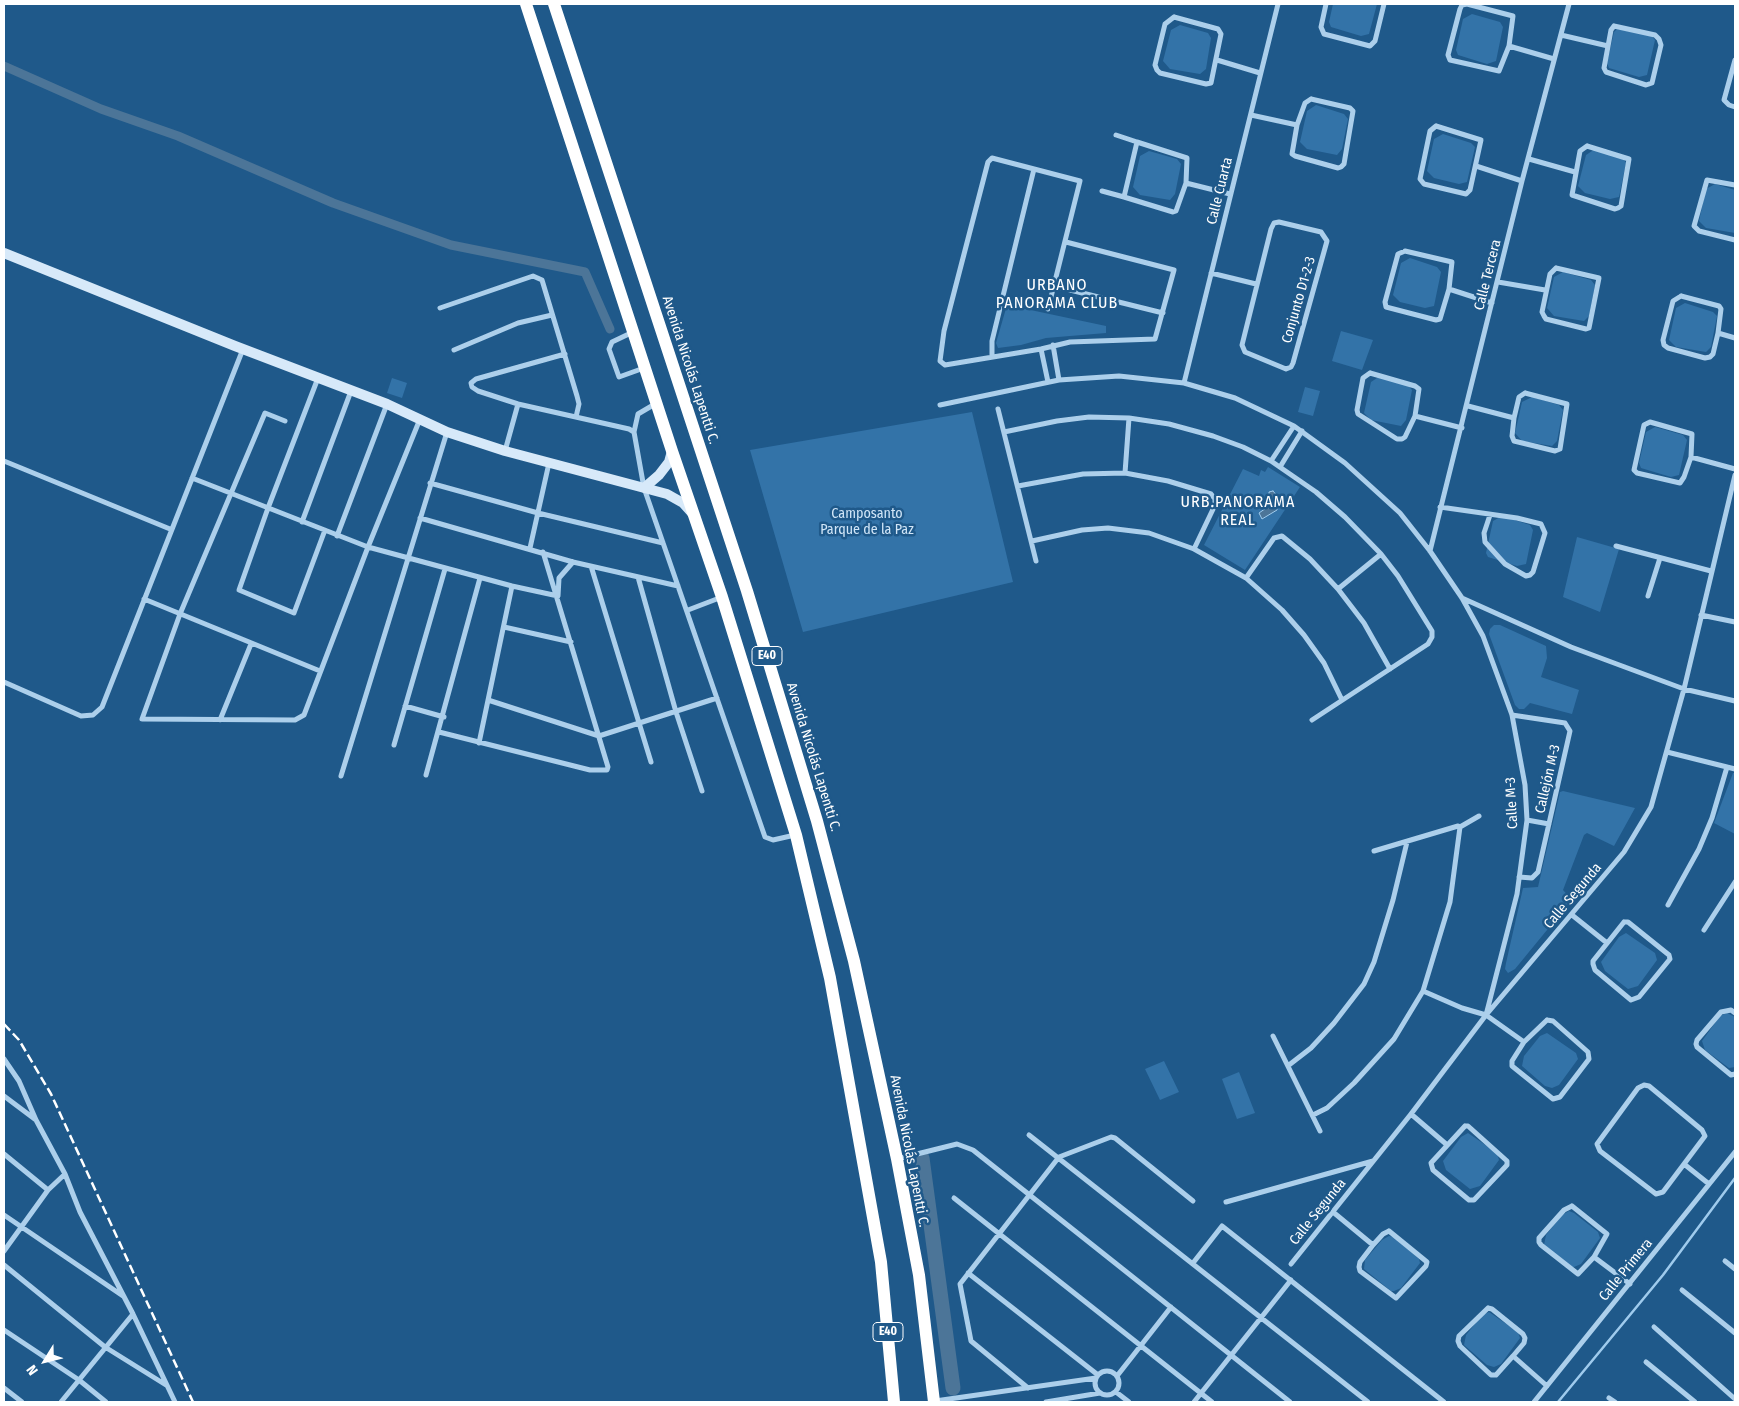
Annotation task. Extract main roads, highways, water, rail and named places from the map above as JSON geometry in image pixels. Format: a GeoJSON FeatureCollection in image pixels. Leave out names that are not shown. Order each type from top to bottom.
{"type":"FeatureCollection","features":[{"type":"Feature","properties":{"kind":"highway","name":"E40"},"geometry":{"type":"LineString","coordinates":[[526,4],[672,451],[722,597],[796,835],[830,978],[880,1262],[894,1402]]}},
{"type":"Feature","properties":{"kind":"highway","name":"E40"},"geometry":{"type":"LineString","coordinates":[[554,4],[570,51]]}},
{"type":"Feature","properties":{"kind":"highway"},"geometry":{"type":"LineString","coordinates":[[562,4],[570,51]]}},
{"type":"Feature","properties":{"kind":"highway","name":"Avenida Nicolás Lapentti C."},"geometry":{"type":"LineString","coordinates":[[570,51],[747,591],[818,821],[854,961],[897,1159],[918,1275],[934,1402]]}},
{"type":"Feature","properties":{"kind":"highway"},"geometry":{"type":"LineString","coordinates":[[888,1337],[890,1402]]}},
{"type":"Feature","properties":{"kind":"waterway"},"geometry":{"type":"LineString","coordinates":[[4,66],[101,109],[178,136],[333,203],[451,245],[585,272],[610,329]]}},
{"type":"Feature","properties":{"kind":"waterway"},"geometry":{"type":"LineString","coordinates":[[922,1158],[953,1388]]}},
{"type":"Feature","properties":{"kind":"waterway"},"geometry":{"type":"LineString","coordinates":[[1558,1402],[1663,1275],[1735,1178]]}},
{"type":"Feature","properties":{"kind":"railway"},"geometry":{"type":"LineString","coordinates":[[4,1024],[19,1040],[51,1094],[193,1402]]}},
{"type":"Feature","properties":{"kind":"district","name":"URBANO PANORAMA CLUB"},"geometry":{"type":"Point","coordinates":[1057,295]}},
{"type":"Feature","properties":{"kind":"district","name":"URB.PANORAMA REAL"},"geometry":{"type":"Point","coordinates":[1238,512]}},
{"type":"Feature","properties":{"kind":"park label","name":"Camposanto Parque de la Paz"},"geometry":{"type":"Point","coordinates":[867,522]}}]}
